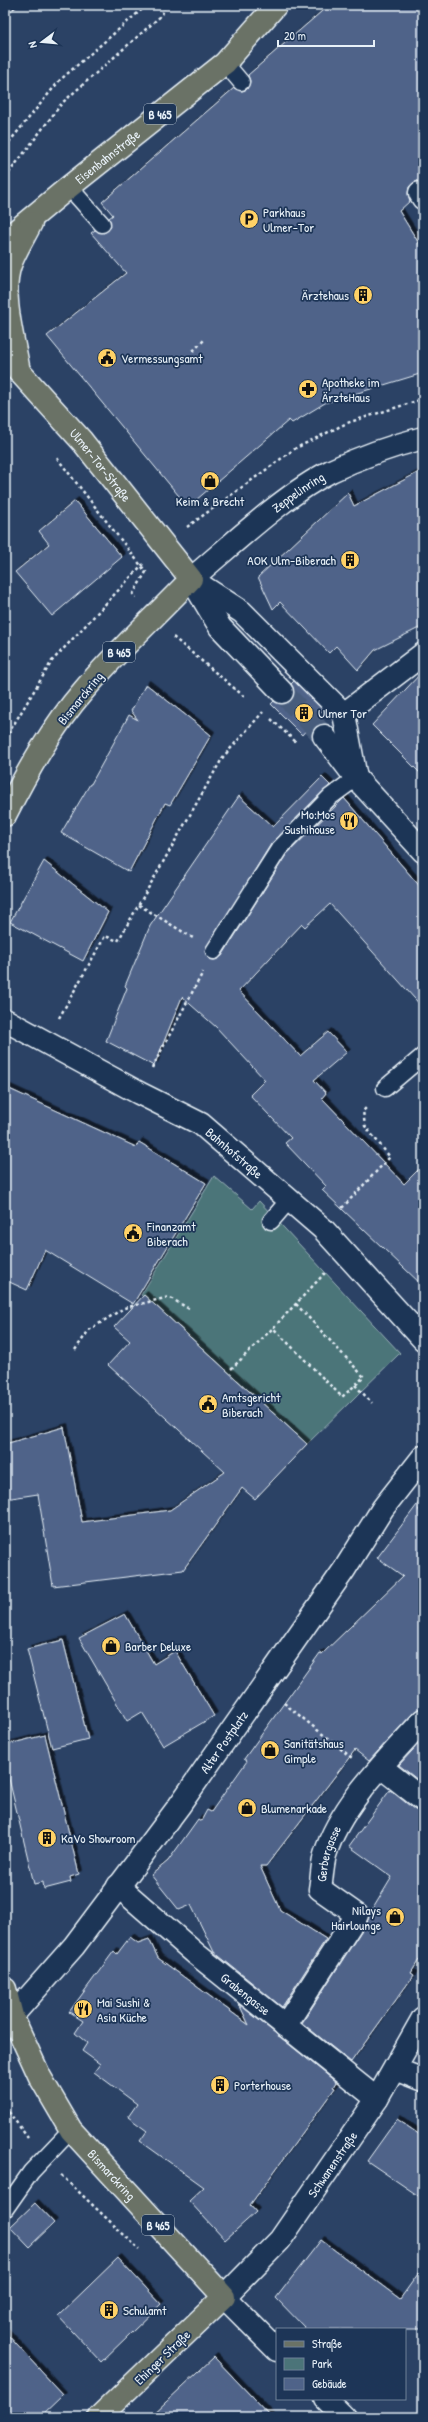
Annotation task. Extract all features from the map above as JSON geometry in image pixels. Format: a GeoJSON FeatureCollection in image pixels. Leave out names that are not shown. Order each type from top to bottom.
{"type":"FeatureCollection","features":[{"type":"Feature","properties":{"kind":"main road","name":"Eisenbahnstraße"},"geometry":{"type":"LineString","coordinates":[[5,240],[68,186],[225,62],[276,5]]}},
{"type":"Feature","properties":{"kind":"main road","name":"B 465"},"geometry":{"type":"LineString","coordinates":[[19,372],[8,314],[6,287],[9,266],[36,213]]}},
{"type":"Feature","properties":{"kind":"main road","name":"Ulmer-Tor-Straße"},"geometry":{"type":"LineString","coordinates":[[5,356],[82,441],[192,579]]}},
{"type":"Feature","properties":{"kind":"main road","name":"Bismarckring"},"geometry":{"type":"LineString","coordinates":[[5,815],[22,782],[83,690],[192,579]]}},
{"type":"Feature","properties":{"kind":"main road","name":"Bismarckring"},"geometry":{"type":"LineString","coordinates":[[5,1989],[8,2017],[40,2077],[72,2130],[224,2297]]}},
{"type":"Feature","properties":{"kind":"main road","name":"Ehinger Straße"},"geometry":{"type":"LineString","coordinates":[[99,2417],[224,2297]]}},
{"type":"Feature","properties":{"kind":"street","name":"Zeppelinring"},"geometry":{"type":"LineString","coordinates":[[192,579],[282,503],[331,471],[398,445],[423,438]]}},
{"type":"Feature","properties":{"kind":"street","name":"Ulmer-Tor-Straße"},"geometry":{"type":"LineString","coordinates":[[192,579],[220,627],[282,692]]}},
{"type":"Feature","properties":{"kind":"street","name":"Ulmer-Tor-Straße"},"geometry":{"type":"LineString","coordinates":[[192,579],[242,612],[344,714]]}},
{"type":"Feature","properties":{"kind":"street"},"geometry":{"type":"LineString","coordinates":[[356,778],[344,714],[423,654]]}},
{"type":"Feature","properties":{"kind":"street"},"geometry":{"type":"LineString","coordinates":[[324,736],[356,778],[423,851]]}},
{"type":"Feature","properties":{"kind":"street","name":"Bahnhofstraße"},"geometry":{"type":"LineString","coordinates":[[5,1020],[139,1094],[201,1124],[323,1229],[423,1339]]}},
{"type":"Feature","properties":{"kind":"street","name":"Alter Postplatz"},"geometry":{"type":"LineString","coordinates":[[8,2017],[74,1946],[179,1806],[226,1735],[263,1686],[344,1570],[383,1508],[423,1457]]}},
{"type":"Feature","properties":{"kind":"street","name":"Gerbergasse"},"geometry":{"type":"LineString","coordinates":[[285,2026],[357,1915],[320,1889],[325,1856],[339,1822],[377,1772],[423,1720]]}},
{"type":"Feature","properties":{"kind":"street"},"geometry":{"type":"LineString","coordinates":[[377,1772],[423,1800]]}},
{"type":"Feature","properties":{"kind":"street","name":"Grabengasse"},"geometry":{"type":"LineString","coordinates":[[118,1886],[196,1954],[377,2099]]}},
{"type":"Feature","properties":{"kind":"street","name":"Schwanenstraße"},"geometry":{"type":"LineString","coordinates":[[224,2297],[280,2240],[377,2099],[423,2018]]}},
{"type":"Feature","properties":{"kind":"street"},"geometry":{"type":"LineString","coordinates":[[394,2069],[423,2080]]}},
{"type":"Feature","properties":{"kind":"street","name":"Bismarckring"},"geometry":{"type":"LineString","coordinates":[[224,2297],[276,2349]]}},
{"type":"Feature","properties":{"kind":"street"},"geometry":{"type":"LineString","coordinates":[[327,2400],[344,2417]]}},
{"type":"Feature","properties":{"kind":"lane"},"geometry":{"type":"LineString","coordinates":[[225,62],[241,82]]}},
{"type":"Feature","properties":{"kind":"lane"},"geometry":{"type":"LineString","coordinates":[[68,186],[102,224]]}},
{"type":"Feature","properties":{"kind":"lane"},"geometry":{"type":"LineString","coordinates":[[214,951],[279,849],[330,797],[356,778]]}},
{"type":"Feature","properties":{"kind":"lane"},"geometry":{"type":"LineString","coordinates":[[385,1088],[423,1056]]}},
{"type":"Feature","properties":{"kind":"lane"},"geometry":{"type":"LineString","coordinates":[[271,1221],[289,1200]]}},
{"type":"Feature","properties":{"kind":"lane"},"geometry":{"type":"LineString","coordinates":[[5,2208],[43,2158],[72,2130]]}},
{"type":"Feature","properties":{"kind":"path"},"geometry":{"type":"LineString","coordinates":[[5,147],[60,80],[147,5]]}},
{"type":"Feature","properties":{"kind":"path"},"geometry":{"type":"LineString","coordinates":[[5,178],[62,103],[162,15],[165,5]]}},
{"type":"Feature","properties":{"kind":"path"},"geometry":{"type":"LineString","coordinates":[[194,351],[205,339]]}},
{"type":"Feature","properties":{"kind":"path"},"geometry":{"type":"LineString","coordinates":[[53,453],[146,572],[133,594],[152,619],[250,701]]}},
{"type":"Feature","properties":{"kind":"path"},"geometry":{"type":"LineString","coordinates":[[257,706],[299,745]]}},
{"type":"Feature","properties":{"kind":"path"},"geometry":{"type":"LineString","coordinates":[[46,1043],[105,936],[118,941],[223,757],[263,712]]}},
{"type":"Feature","properties":{"kind":"path"},"geometry":{"type":"LineString","coordinates":[[139,905],[214,951],[139,1094]]}},
{"type":"Feature","properties":{"kind":"path"},"geometry":{"type":"LineString","coordinates":[[323,1229],[390,1157],[365,1126],[363,1111],[385,1088]]}},
{"type":"Feature","properties":{"kind":"path"},"geometry":{"type":"LineString","coordinates":[[231,1369],[327,1272]]}},
{"type":"Feature","properties":{"kind":"path"},"geometry":{"type":"LineString","coordinates":[[76,1350],[88,1330],[124,1308],[169,1297],[191,1310]]}},
{"type":"Feature","properties":{"kind":"path"},"geometry":{"type":"LineString","coordinates":[[273,1328],[342,1397],[364,1377],[296,1304]]}},
{"type":"Feature","properties":{"kind":"path"},"geometry":{"type":"LineString","coordinates":[[355,1385],[372,1403]]}},
{"type":"Feature","properties":{"kind":"path"},"geometry":{"type":"LineString","coordinates":[[263,1686],[377,1772]]}},
{"type":"Feature","properties":{"kind":"path"},"geometry":{"type":"LineString","coordinates":[[5,2107],[43,2158],[142,2252]]}},
{"type":"Feature","properties":{"kind":"green space"},"geometry":{"type":"Polygon","coordinates":[[[214,1176],[252,1209],[259,1201],[400,1353],[307,1444],[158,1307],[141,1295],[214,1176]]]}},
{"type":"Feature","properties":{"kind":"building"},"geometry":{"type":"Polygon","coordinates":[[[329,5],[423,5],[423,181],[414,182],[409,187],[408,194],[410,201],[399,211],[423,250],[423,373],[325,403],[292,423],[289,420],[188,507],[47,336],[126,273],[91,233],[95,230],[104,233],[111,227],[109,218],[113,215],[102,202],[234,88],[242,91],[247,89],[250,81],[248,75],[329,5]]]}},
{"type":"Feature","properties":{"kind":"building","name":"AOK Ulm-Biberach"},"geometry":{"type":"Polygon","coordinates":[[[423,470],[423,626],[375,650],[358,670],[336,646],[329,653],[280,602],[273,609],[258,577],[348,493],[354,506],[423,470]]]}},
{"type":"Feature","properties":{"kind":"building"},"geometry":{"type":"Polygon","coordinates":[[[75,501],[122,557],[52,616],[15,572],[49,544],[39,531],[75,501]]]}},
{"type":"Feature","properties":{"kind":"building"},"geometry":{"type":"Polygon","coordinates":[[[423,671],[423,776],[372,725],[423,671]]]}},
{"type":"Feature","properties":{"kind":"building"},"geometry":{"type":"Polygon","coordinates":[[[294,681],[323,710],[302,735],[271,704],[274,701],[285,704],[291,701],[294,695],[291,684],[294,681]]]}},
{"type":"Feature","properties":{"kind":"building"},"geometry":{"type":"Polygon","coordinates":[[[146,684],[211,735],[170,805],[165,803],[129,872],[61,833],[91,784],[129,715],[138,720],[131,711],[146,684]]]}},
{"type":"Feature","properties":{"kind":"building"},"geometry":{"type":"Polygon","coordinates":[[[322,777],[330,785],[271,844],[205,951],[209,959],[214,960],[222,956],[286,855],[344,798],[423,890],[423,1008],[330,904],[305,927],[302,924],[239,991],[300,1056],[328,1032],[347,1052],[314,1080],[326,1093],[322,1098],[404,1184],[423,1165],[423,1286],[322,1190],[326,1186],[285,1143],[291,1138],[250,1095],[265,1080],[216,1027],[182,997],[154,1066],[106,1041],[127,988],[125,986],[150,926],[239,796],[273,827],[322,777]]]}},
{"type":"Feature","properties":{"kind":"building"},"geometry":{"type":"Polygon","coordinates":[[[44,861],[108,912],[83,961],[10,922],[44,861]]]}},
{"type":"Feature","properties":{"kind":"building"},"geometry":{"type":"Polygon","coordinates":[[[5,1087],[136,1147],[139,1142],[206,1183],[133,1304],[45,1250],[27,1290],[5,1280],[5,1087]]]}},
{"type":"Feature","properties":{"kind":"building"},"geometry":{"type":"Polygon","coordinates":[[[144,1295],[307,1444],[255,1499],[242,1488],[183,1570],[53,1586],[38,1494],[5,1499],[5,1444],[64,1427],[82,1522],[170,1510],[225,1472],[108,1365],[130,1341],[114,1327],[144,1295]]]}},
{"type":"Feature","properties":{"kind":"building"},"geometry":{"type":"Polygon","coordinates":[[[423,1497],[423,1708],[414,1712],[369,1761],[355,1750],[266,1866],[260,1866],[280,1910],[326,1939],[282,2007],[214,1952],[191,1905],[179,1910],[151,1875],[168,1861],[198,1819],[201,1821],[207,1810],[211,1812],[247,1761],[244,1759],[320,1653],[322,1654],[403,1576],[377,1558],[423,1497]]]}},
{"type":"Feature","properties":{"kind":"building"},"geometry":{"type":"Polygon","coordinates":[[[125,1614],[154,1664],[175,1651],[214,1716],[163,1746],[142,1712],[127,1721],[79,1638],[125,1614]]]}},
{"type":"Feature","properties":{"kind":"building"},"geometry":{"type":"Polygon","coordinates":[[[63,1640],[88,1739],[52,1748],[27,1649],[63,1640]]]}},
{"type":"Feature","properties":{"kind":"building","name":"KaVo Showroom"},"geometry":{"type":"Polygon","coordinates":[[[45,1735],[79,1874],[70,1877],[71,1882],[44,1889],[43,1882],[34,1884],[5,1762],[5,1745],[45,1735]]]}},
{"type":"Feature","properties":{"kind":"building"},"geometry":{"type":"Polygon","coordinates":[[[423,1739],[423,1784],[399,1765],[423,1739]]]}},
{"type":"Feature","properties":{"kind":"building"},"geometry":{"type":"Polygon","coordinates":[[[390,1790],[415,1810],[423,1812],[423,1953],[411,1973],[414,1975],[351,2062],[302,2023],[367,1922],[369,1915],[392,1877],[349,1846],[390,1790]]]}},
{"type":"Feature","properties":{"kind":"building","name":"Porterhouse"},"geometry":{"type":"Polygon","coordinates":[[[130,1937],[138,1943],[149,1939],[158,1958],[249,2025],[239,2004],[336,2082],[333,2087],[335,2088],[250,2205],[256,2212],[225,2240],[189,2201],[204,2187],[140,2141],[147,2131],[128,2117],[137,2104],[94,2072],[100,2064],[82,2051],[87,2043],[75,2033],[83,2021],[69,2012],[114,1951],[117,1954],[130,1937]]]}},
{"type":"Feature","properties":{"kind":"building"},"geometry":{"type":"Polygon","coordinates":[[[397,2119],[423,2137],[423,2199],[367,2161],[397,2119]]]}},
{"type":"Feature","properties":{"kind":"building"},"geometry":{"type":"Polygon","coordinates":[[[35,2203],[54,2223],[29,2247],[10,2227],[35,2203]]]}},
{"type":"Feature","properties":{"kind":"building"},"geometry":{"type":"Polygon","coordinates":[[[321,2240],[400,2299],[423,2267],[423,2329],[305,2328],[276,2298],[321,2240]]]}},
{"type":"Feature","properties":{"kind":"building","name":"Schulamt"},"geometry":{"type":"Polygon","coordinates":[[[118,2258],[161,2304],[101,2362],[58,2316],[118,2258]]]}},
{"type":"Feature","properties":{"kind":"building"},"geometry":{"type":"Polygon","coordinates":[[[5,2332],[63,2395],[40,2417],[5,2417],[5,2332]]]}},
{"type":"Feature","properties":{"kind":"building"},"geometry":{"type":"Polygon","coordinates":[[[214,2357],[271,2417],[150,2417],[214,2357]]]}},
{"type":"Feature","properties":{"kind":"tunnel"},"geometry":{"type":"LineString","coordinates":[[282,692],[324,736]]}},
{"type":"Feature","properties":{"kind":"railway"},"geometry":{"type":"LineString","coordinates":[[5,13],[16,5]]}},
{"type":"Feature","properties":{"kind":"place","name":"Parkhaus Ulmer-Tor"},"geometry":{"type":"Point","coordinates":[249,219]}},
{"type":"Feature","properties":{"kind":"place","name":"Ärztehaus"},"geometry":{"type":"Point","coordinates":[363,295]}},
{"type":"Feature","properties":{"kind":"place","name":"Vermessungsamt"},"geometry":{"type":"Point","coordinates":[107,358]}},
{"type":"Feature","properties":{"kind":"place","name":"Apotheke im ÄrzteHaus"},"geometry":{"type":"Point","coordinates":[308,389]}},
{"type":"Feature","properties":{"kind":"place","name":"Keim & Brecht"},"geometry":{"type":"Point","coordinates":[210,481]}},
{"type":"Feature","properties":{"kind":"place","name":"AOK Ulm-Biberach"},"geometry":{"type":"Point","coordinates":[350,560]}},
{"type":"Feature","properties":{"kind":"place","name":"Ulmer Tor"},"geometry":{"type":"Point","coordinates":[304,713]}},
{"type":"Feature","properties":{"kind":"place","name":"Mo:Mos Sushihouse"},"geometry":{"type":"Point","coordinates":[349,821]}},
{"type":"Feature","properties":{"kind":"place","name":"Finanzamt Biberach"},"geometry":{"type":"Point","coordinates":[133,1233]}},
{"type":"Feature","properties":{"kind":"place","name":"Amtsgericht Biberach"},"geometry":{"type":"Point","coordinates":[208,1404]}},
{"type":"Feature","properties":{"kind":"place","name":"Barber Deluxe"},"geometry":{"type":"Point","coordinates":[111,1646]}},
{"type":"Feature","properties":{"kind":"place","name":"Sanitätshaus Gimple"},"geometry":{"type":"Point","coordinates":[270,1750]}},
{"type":"Feature","properties":{"kind":"place","name":"Blumenarkade"},"geometry":{"type":"Point","coordinates":[247,1808]}},
{"type":"Feature","properties":{"kind":"place","name":"KaVo Showroom"},"geometry":{"type":"Point","coordinates":[47,1838]}},
{"type":"Feature","properties":{"kind":"place","name":"Nilays Hairlounge"},"geometry":{"type":"Point","coordinates":[395,1917]}},
{"type":"Feature","properties":{"kind":"place","name":"Mai Sushi & Asia Küche"},"geometry":{"type":"Point","coordinates":[83,2009]}},
{"type":"Feature","properties":{"kind":"place","name":"Porterhouse"},"geometry":{"type":"Point","coordinates":[220,2085]}},
{"type":"Feature","properties":{"kind":"place","name":"Schulamt"},"geometry":{"type":"Point","coordinates":[109,2310]}}]}
